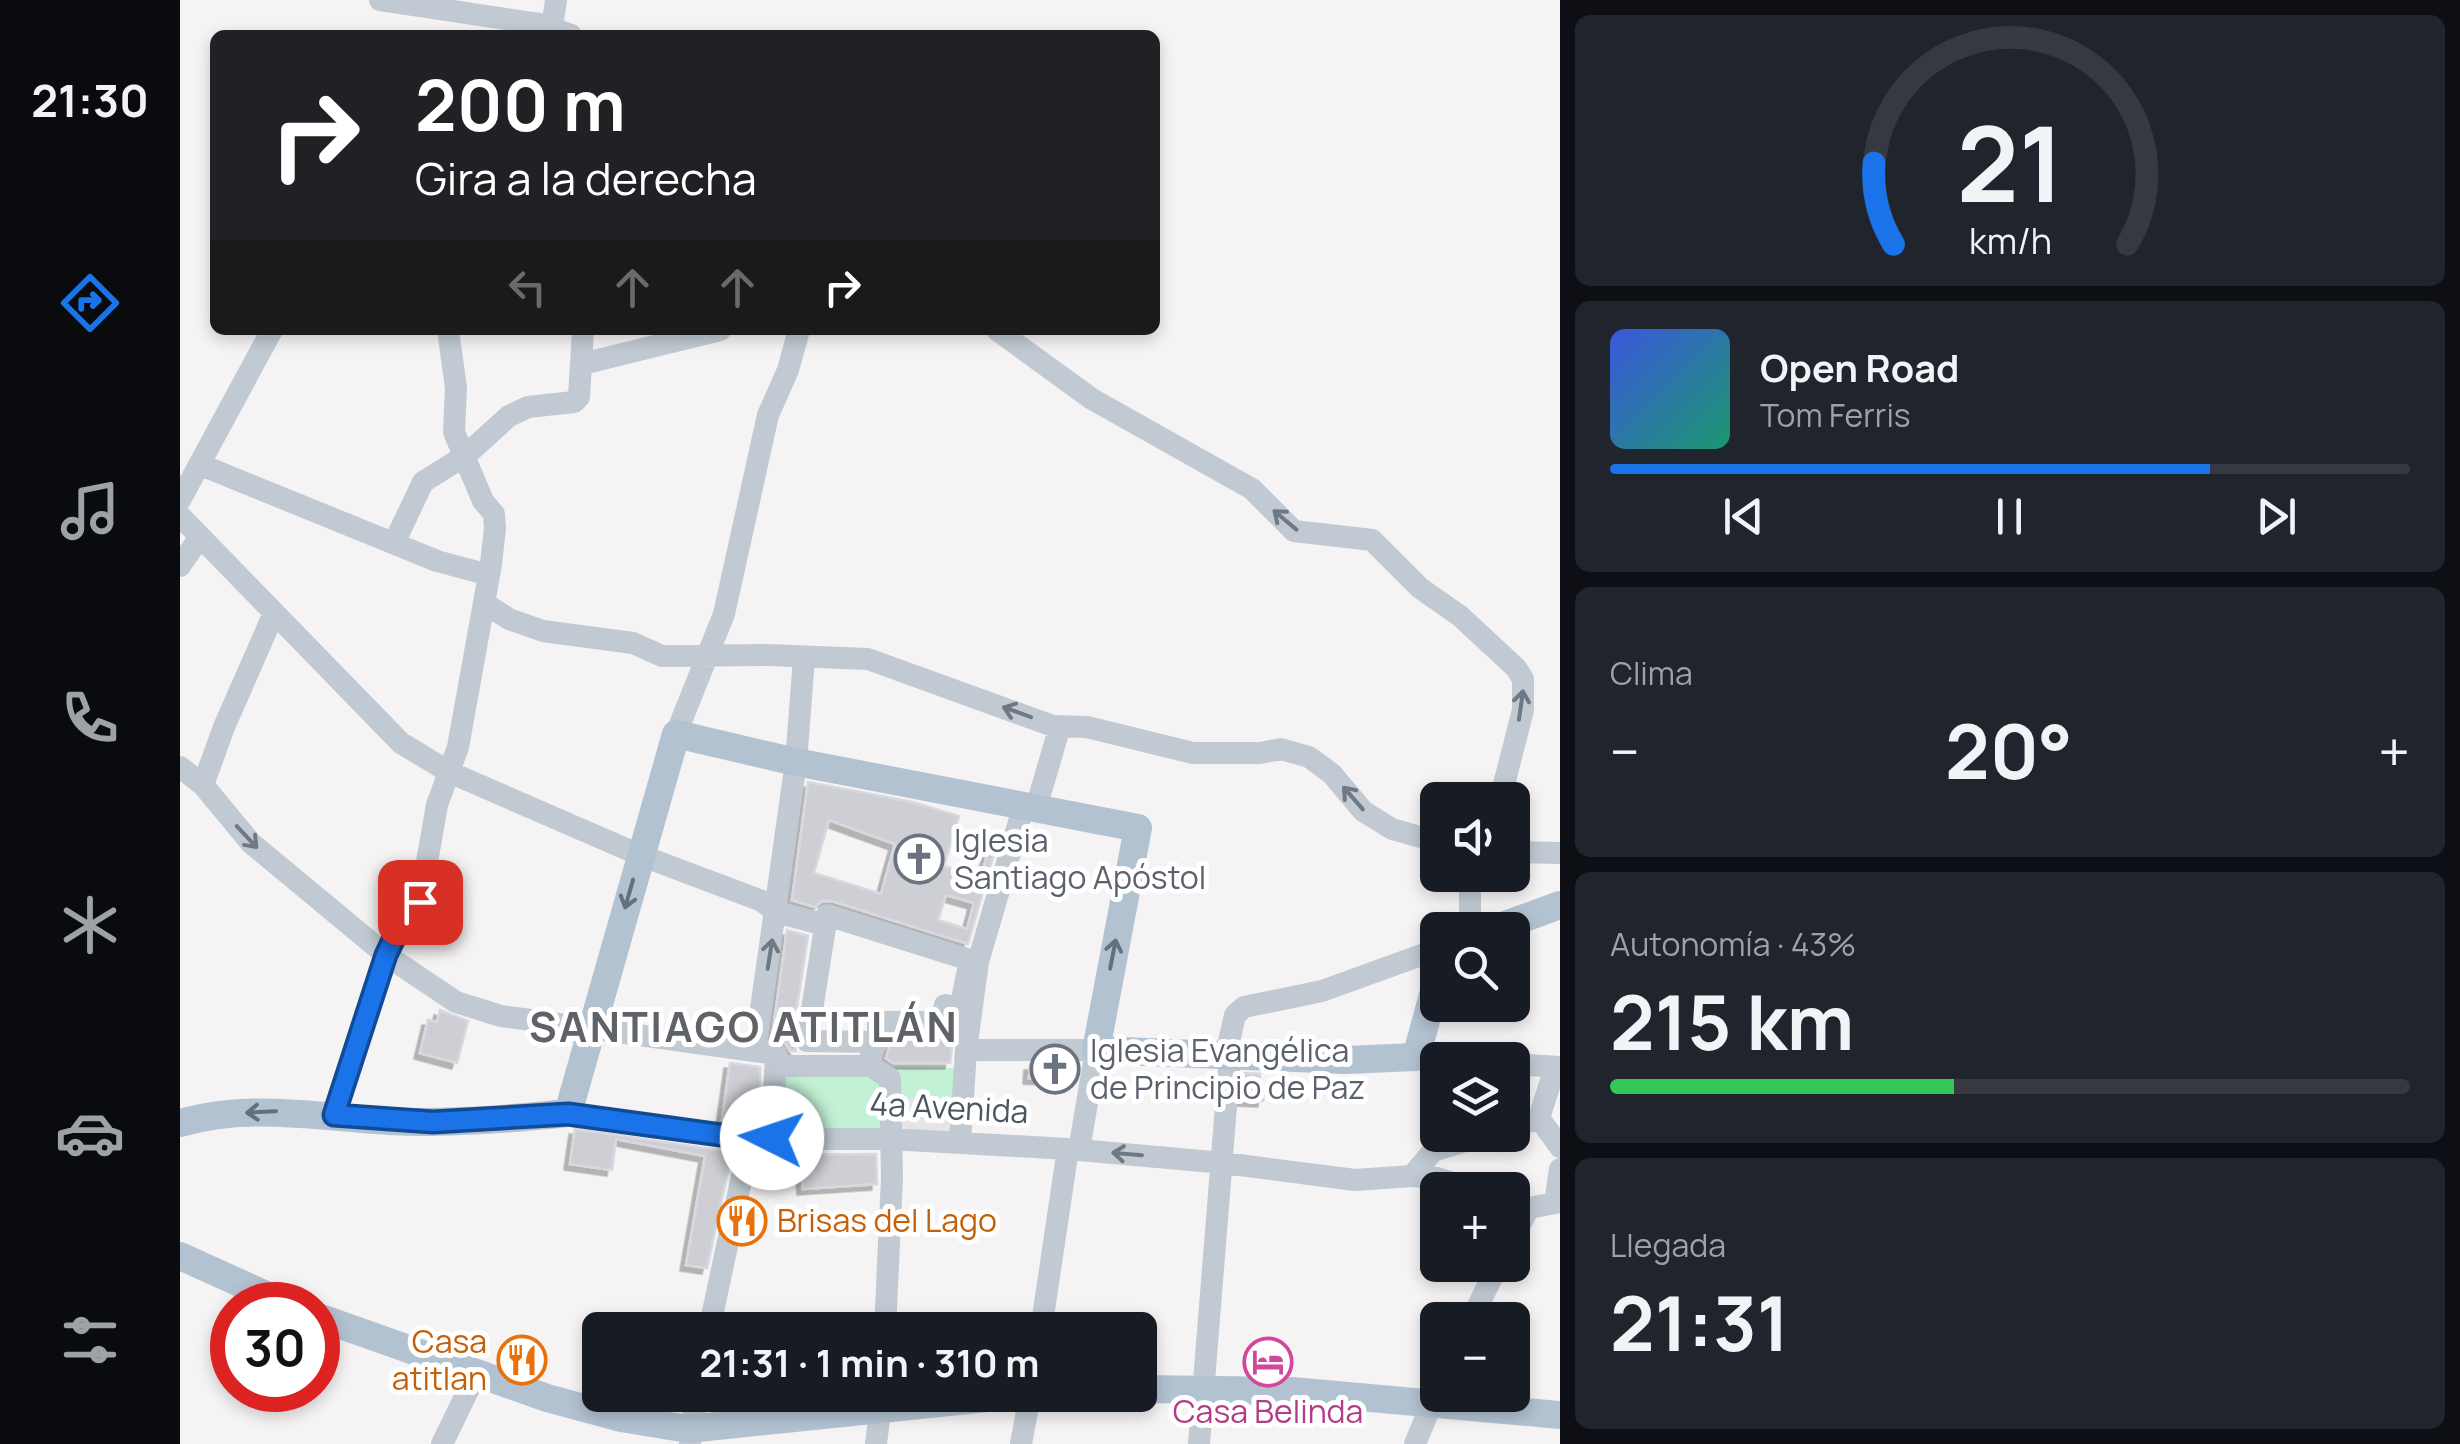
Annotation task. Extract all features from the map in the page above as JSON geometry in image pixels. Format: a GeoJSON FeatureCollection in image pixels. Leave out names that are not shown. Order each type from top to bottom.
{"type":"FeatureCollection","features":[{"type":"Feature","properties":{"kind":"main road"},"geometry":{"type":"LineString","coordinates":[[568,1114],[676,734],[796,762],[1138,828],[1096,1050],[1344,1060],[1416,1057],[1426,1022]]}},
{"type":"Feature","properties":{"kind":"main road"},"geometry":{"type":"LineString","coordinates":[[1530,916],[1560,905]]}},
{"type":"Feature","properties":{"kind":"main road","name":"4a Avenida"},"geometry":{"type":"LineString","coordinates":[[180,1122],[273,1110],[433,1122],[568,1114]]}},
{"type":"Feature","properties":{"kind":"main road"},"geometry":{"type":"LineString","coordinates":[[180,1256],[237,1282]]}},
{"type":"Feature","properties":{"kind":"main road"},"geometry":{"type":"LineString","coordinates":[[340,1325],[547,1398],[691,1436],[829,1412]]}},
{"type":"Feature","properties":{"kind":"main road"},"geometry":{"type":"LineString","coordinates":[[1157,1389],[1420,1395]]}},
{"type":"Feature","properties":{"kind":"main road"},"geometry":{"type":"LineString","coordinates":[[1530,1411],[1560,1416]]}},
{"type":"Feature","properties":{"kind":"street"},"geometry":{"type":"LineString","coordinates":[[380,0],[549,30],[556,0]]}},
{"type":"Feature","properties":{"kind":"street"},"geometry":{"type":"LineString","coordinates":[[180,500],[269,335]]}},
{"type":"Feature","properties":{"kind":"street"},"geometry":{"type":"LineString","coordinates":[[334,1115],[386,955],[420,902],[438,805],[458,747],[496,528],[494,514],[483,501],[454,432],[456,388],[449,335]]}},
{"type":"Feature","properties":{"kind":"street"},"geometry":{"type":"LineString","coordinates":[[394,543],[423,482],[466,455],[509,416],[528,407],[574,402],[579,396],[583,335]]}},
{"type":"Feature","properties":{"kind":"street"},"geometry":{"type":"LineString","coordinates":[[582,364],[700,335]]}},
{"type":"Feature","properties":{"kind":"street"},"geometry":{"type":"LineString","coordinates":[[676,734],[724,614],[768,415],[788,370],[797,335]]}},
{"type":"Feature","properties":{"kind":"street"},"geometry":{"type":"LineString","coordinates":[[1004,335],[1092,399],[1252,489],[1294,530],[1372,540],[1420,588],[1460,616],[1523,679],[1523,710],[1505,782]]}},
{"type":"Feature","properties":{"kind":"street"},"geometry":{"type":"LineString","coordinates":[[201,465],[438,561],[489,575]]}},
{"type":"Feature","properties":{"kind":"street"},"geometry":{"type":"LineString","coordinates":[[180,516],[401,742],[450,772],[640,855],[762,900],[776,912],[825,925]]}},
{"type":"Feature","properties":{"kind":"street"},"geometry":{"type":"LineString","coordinates":[[180,566],[200,537]]}},
{"type":"Feature","properties":{"kind":"street"},"geometry":{"type":"LineString","coordinates":[[484,603],[509,619],[543,631],[633,644],[662,656],[768,655],[868,660],[1052,726],[1087,727],[1193,752],[1260,753],[1281,749],[1309,757],[1332,774],[1364,810],[1392,829],[1420,837]]}},
{"type":"Feature","properties":{"kind":"street"},"geometry":{"type":"LineString","coordinates":[[203,784],[274,613]]}},
{"type":"Feature","properties":{"kind":"street"},"geometry":{"type":"LineString","coordinates":[[755,1051],[796,762],[804,658]]}},
{"type":"Feature","properties":{"kind":"street"},"geometry":{"type":"LineString","coordinates":[[960,1142],[966,1050],[978,962],[1060,726]]}},
{"type":"Feature","properties":{"kind":"street"},"geometry":{"type":"LineString","coordinates":[[180,767],[203,784],[251,843],[386,955],[470,1008],[501,1016],[776,1054],[761,1138],[714,1312]]}},
{"type":"Feature","properties":{"kind":"street"},"geometry":{"type":"LineString","coordinates":[[1530,852],[1560,853]]}},
{"type":"Feature","properties":{"kind":"street"},"geometry":{"type":"LineString","coordinates":[[871,1054],[878,1042],[878,1022],[941,1022],[945,1005],[960,1009],[970,960],[827,915],[807,1042],[871,1054],[890,1079],[887,1312]]}},
{"type":"Feature","properties":{"kind":"street"},"geometry":{"type":"LineString","coordinates":[[1199,1444],[1224,1163],[1228,1056],[1236,1015],[1244,1007],[1335,988],[1420,956]]}},
{"type":"Feature","properties":{"kind":"street"},"geometry":{"type":"LineString","coordinates":[[966,1050],[1096,1050],[1044,1312]]}},
{"type":"Feature","properties":{"kind":"street"},"geometry":{"type":"LineString","coordinates":[[776,1066],[871,1054]]}},
{"type":"Feature","properties":{"kind":"street"},"geometry":{"type":"LineString","coordinates":[[1416,1057],[1420,1057]]}},
{"type":"Feature","properties":{"kind":"street"},"geometry":{"type":"LineString","coordinates":[[1530,1066],[1558,1068],[1538,1118],[1530,1123]]}},
{"type":"Feature","properties":{"kind":"street","name":"4a Avenida"},"geometry":{"type":"LineString","coordinates":[[568,1114],[761,1138],[960,1142],[1224,1163],[1355,1180],[1420,1177]]}},
{"type":"Feature","properties":{"kind":"street"},"geometry":{"type":"LineString","coordinates":[[1538,1118],[1560,1147]]}},
{"type":"Feature","properties":{"kind":"street"},"geometry":{"type":"LineString","coordinates":[[1412,1176],[1432,1152]]}},
{"type":"Feature","properties":{"kind":"street"},"geometry":{"type":"LineString","coordinates":[[1530,1206],[1557,1203],[1560,1169]]}},
{"type":"Feature","properties":{"kind":"street"},"geometry":{"type":"LineString","coordinates":[[442,1444],[477,1372]]}},
{"type":"Feature","properties":{"kind":"street"},"geometry":{"type":"LineString","coordinates":[[876,1444],[880,1412]]}},
{"type":"Feature","properties":{"kind":"street"},"geometry":{"type":"LineString","coordinates":[[1021,1444],[1027,1412]]}},
{"type":"Feature","properties":{"kind":"street"},"geometry":{"type":"LineString","coordinates":[[1415,1444],[1427,1412]]}},
{"type":"Feature","properties":{"kind":"shaded area"},"geometry":{"type":"Polygon","coordinates":[[[895,1067],[962,1068],[959,1139],[893,1138],[895,1067]]]}},
{"type":"Feature","properties":{"kind":"green space"},"geometry":{"type":"Polygon","coordinates":[[[895,1067],[957,1068],[957,1099],[895,1098],[895,1067]]]}},
{"type":"Feature","properties":{"kind":"green space"},"geometry":{"type":"Polygon","coordinates":[[[875,1073],[885,1083],[885,1130],[781,1129],[782,1075],[875,1073]]]}},
{"type":"Feature","properties":{"kind":"building"},"geometry":{"type":"Polygon","coordinates":[[[808,782],[912,802],[959,816],[944,866],[981,878],[988,852],[994,854],[968,944],[832,901],[822,901],[815,907],[792,900],[808,782]],[[829,820],[814,873],[881,894],[895,844],[829,820]],[[946,895],[938,920],[967,929],[974,903],[946,895]]]}},
{"type":"Feature","properties":{"kind":"building"},"geometry":{"type":"Polygon","coordinates":[[[787,930],[808,936],[792,1039],[796,1051],[790,1051],[784,1041],[772,1038],[787,930]]]}},
{"type":"Feature","properties":{"kind":"building"},"geometry":{"type":"Polygon","coordinates":[[[440,1010],[468,1021],[457,1063],[420,1053],[428,1020],[437,1022],[440,1010]]]}},
{"type":"Feature","properties":{"kind":"building"},"geometry":{"type":"Polygon","coordinates":[[[954,1030],[950,1063],[893,1063],[886,1058],[893,1037],[941,1037],[954,1030]]]}},
{"type":"Feature","properties":{"kind":"building"},"geometry":{"type":"Polygon","coordinates":[[[730,1063],[760,1067],[758,1124],[747,1123],[745,1100],[739,1122],[722,1120],[730,1063]]]}},
{"type":"Feature","properties":{"kind":"building","name":"Iglesia Evangélica de Principio de Paz"},"geometry":{"type":"Polygon","coordinates":[[[1030,1065],[1078,1065],[1076,1080],[1029,1078],[1030,1065]]]}},
{"type":"Feature","properties":{"kind":"building"},"geometry":{"type":"Polygon","coordinates":[[[1244,1073],[1260,1074],[1263,1101],[1242,1100],[1244,1073]]]}},
{"type":"Feature","properties":{"kind":"building"},"geometry":{"type":"Polygon","coordinates":[[[575,1129],[732,1152],[707,1268],[686,1265],[705,1156],[616,1139],[612,1170],[570,1164],[575,1129]]]}},
{"type":"Feature","properties":{"kind":"building"},"geometry":{"type":"Polygon","coordinates":[[[876,1154],[877,1184],[803,1189],[802,1172],[757,1177],[762,1155],[876,1154]]]}},
{"type":"Feature","properties":{"kind":"place","name":"Iglesia Santiago Apóstol"},"geometry":{"type":"Point","coordinates":[919,859]}},
{"type":"Feature","properties":{"kind":"place","name":"Iglesia Evangélica de Principio de Paz"},"geometry":{"type":"Point","coordinates":[1055,1069]}},
{"type":"Feature","properties":{"kind":"place","name":"Brisas del Lago"},"geometry":{"type":"Point","coordinates":[742,1221]}},
{"type":"Feature","properties":{"kind":"place","name":"Casa atitlan"},"geometry":{"type":"Point","coordinates":[522,1360]}},
{"type":"Feature","properties":{"kind":"place","name":"Casa Belinda"},"geometry":{"type":"Point","coordinates":[1268,1362]}},
{"type":"Feature","properties":{"kind":"district","name":"SANTIAGO ATITLÁN"},"geometry":{"type":"Point","coordinates":[744,1027]}},
{"type":"Feature","properties":{"kind":"route"},"geometry":{"type":"LineString","coordinates":[[420,902],[386,955],[334,1115],[433,1122],[568,1114],[750,1139],[772,1138]]}}]}
